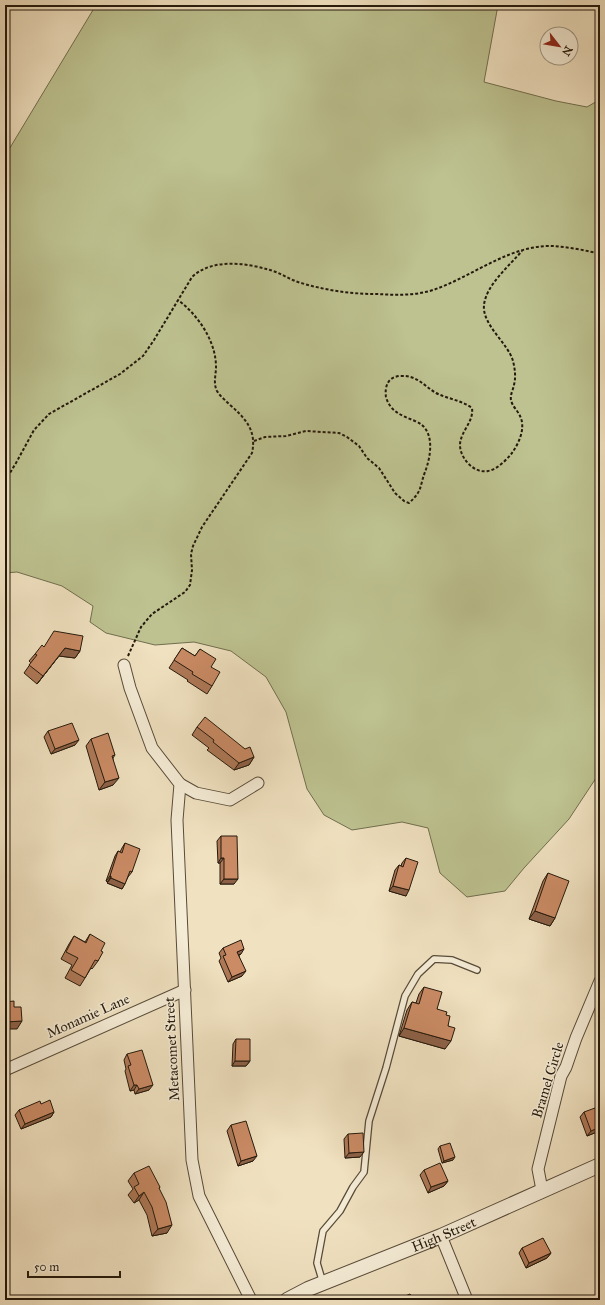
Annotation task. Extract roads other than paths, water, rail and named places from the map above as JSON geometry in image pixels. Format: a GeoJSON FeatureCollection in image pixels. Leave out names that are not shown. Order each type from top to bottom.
{"type":"FeatureCollection","features":[{"type":"Feature","properties":{"kind":"street"},"geometry":{"type":"LineString","coordinates":[[124,665],[130,688],[152,748],[180,784],[196,793],[230,800],[258,783]]}},
{"type":"Feature","properties":{"kind":"street","name":"Metacomet Street"},"geometry":{"type":"LineString","coordinates":[[180,784],[177,820],[192,1160],[199,1196],[251,1300]]}},
{"type":"Feature","properties":{"kind":"street","name":"Bramel Circle"},"geometry":{"type":"LineString","coordinates":[[542,1190],[538,1169],[562,1076],[600,981]]}},
{"type":"Feature","properties":{"kind":"street","name":"Monamie Lane"},"geometry":{"type":"LineString","coordinates":[[5,1070],[184,990]]}},
{"type":"Feature","properties":{"kind":"street","name":"High Street"},"geometry":{"type":"LineString","coordinates":[[287,1300],[323,1283],[441,1236],[600,1165]]}},
{"type":"Feature","properties":{"kind":"street"},"geometry":{"type":"LineString","coordinates":[[441,1236],[467,1300]]}},
{"type":"Feature","properties":{"kind":"lane"},"geometry":{"type":"LineString","coordinates":[[323,1283],[317,1263],[323,1231],[340,1211],[353,1187],[364,1172],[369,1121],[386,1068],[405,996],[418,974],[434,959],[452,960],[477,970]]}}]}
